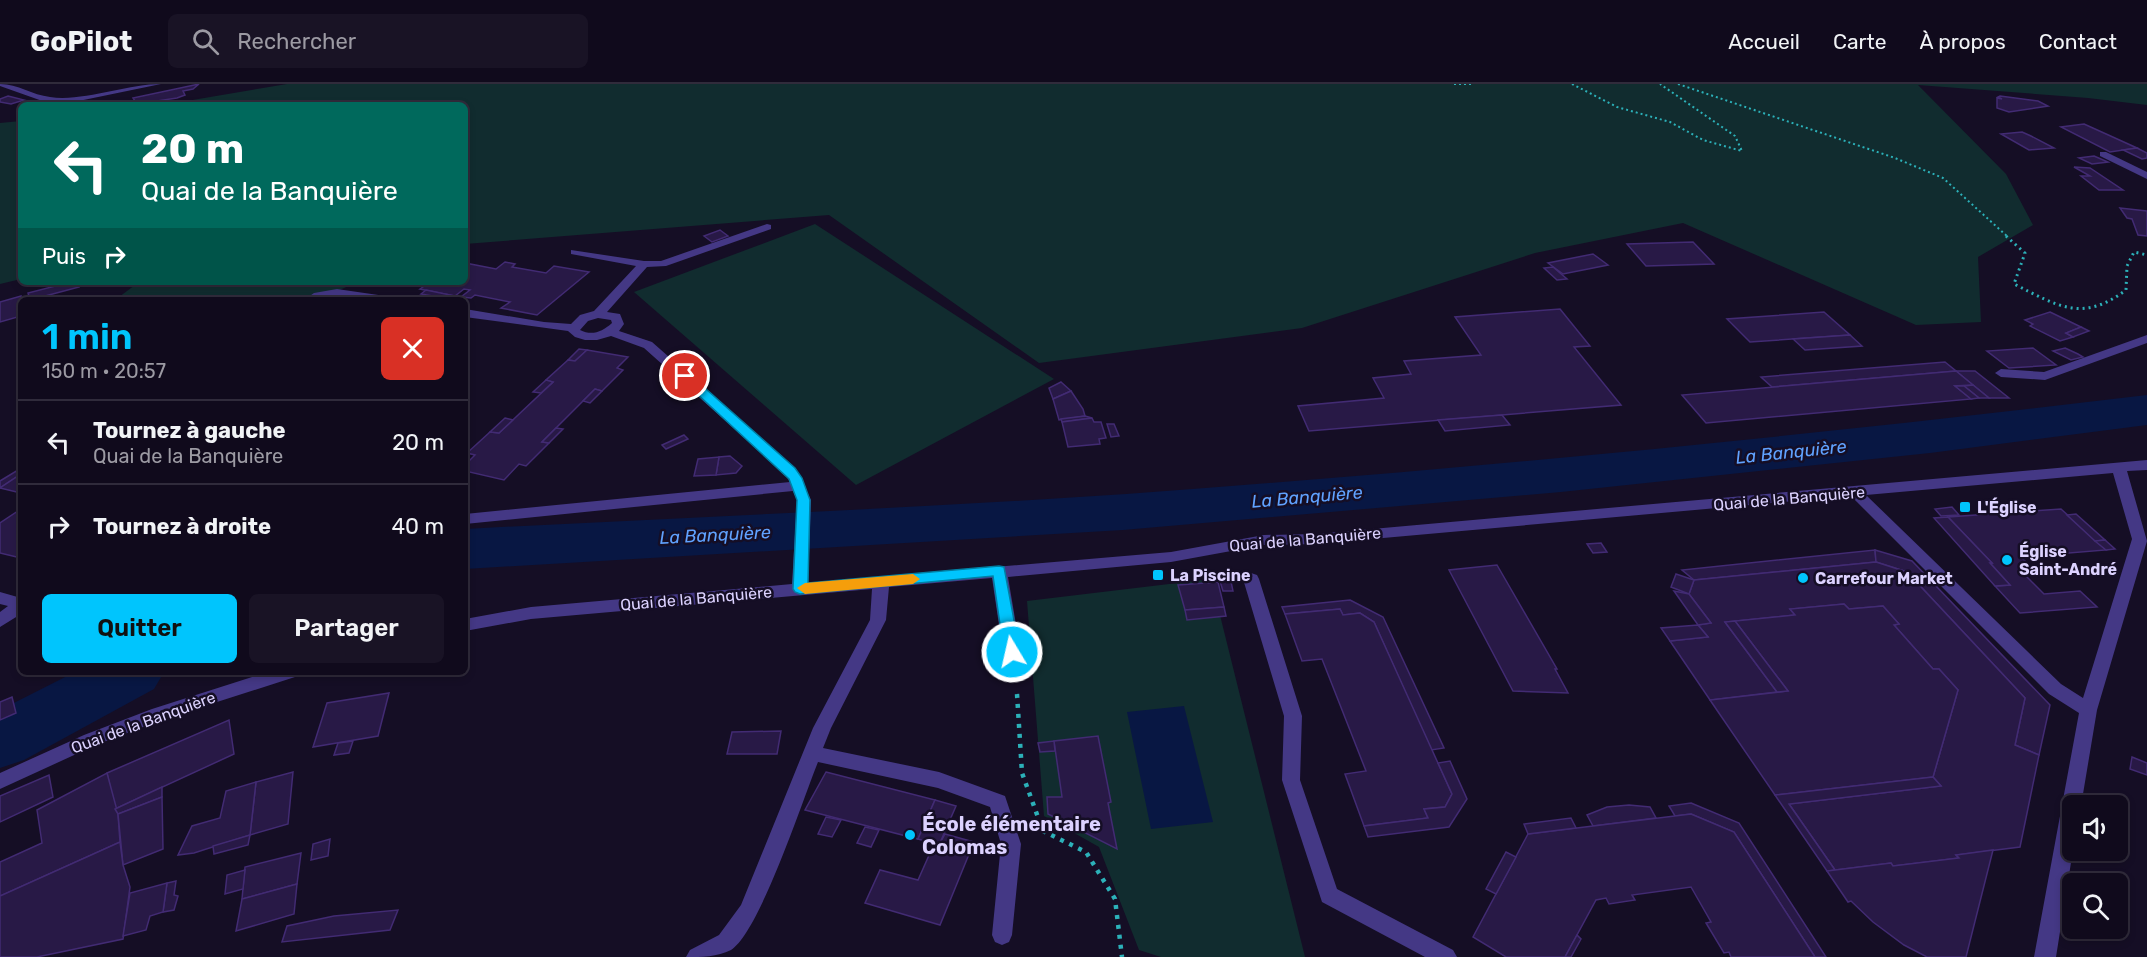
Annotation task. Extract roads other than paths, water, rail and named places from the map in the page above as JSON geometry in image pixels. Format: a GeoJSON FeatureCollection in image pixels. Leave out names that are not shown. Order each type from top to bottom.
{"type":"FeatureCollection","features":[{"type":"Feature","properties":{"kind":"street"},"geometry":{"type":"LineString","coordinates":[[2,84],[48,100],[69,100],[157,84]]}},
{"type":"Feature","properties":{"kind":"street"},"geometry":{"type":"LineString","coordinates":[[2103,154],[2147,176]]}},
{"type":"Feature","properties":{"kind":"street"},"geometry":{"type":"LineString","coordinates":[[575,252],[654,265],[674,261],[767,227]]}},
{"type":"Feature","properties":{"kind":"street"},"geometry":{"type":"LineString","coordinates":[[597,314],[644,264]]}},
{"type":"Feature","properties":{"kind":"street"},"geometry":{"type":"LineString","coordinates":[[315,297],[347,293],[370,297]]}},
{"type":"Feature","properties":{"kind":"street"},"geometry":{"type":"LineString","coordinates":[[468,313],[543,326],[574,328]]}},
{"type":"Feature","properties":{"kind":"street"},"geometry":{"type":"LineString","coordinates":[[597,314],[611,315],[618,320],[615,328],[610,332],[589,337],[577,334],[574,328],[579,321],[597,314]]}},
{"type":"Feature","properties":{"kind":"street"},"geometry":{"type":"LineString","coordinates":[[610,332],[648,345],[790,471],[801,493],[800,589]]}},
{"type":"Feature","properties":{"kind":"street"},"geometry":{"type":"LineString","coordinates":[[2001,374],[2045,376],[2147,339]]}},
{"type":"Feature","properties":{"kind":"street","name":"Quai de la Banquière"},"geometry":{"type":"LineString","coordinates":[[468,624],[531,613],[1171,557],[1264,540],[1316,539],[2147,465]]}},
{"type":"Feature","properties":{"kind":"street"},"geometry":{"type":"LineString","coordinates":[[2045,957],[2088,710],[2140,539],[2119,468]]}},
{"type":"Feature","properties":{"kind":"street"},"geometry":{"type":"LineString","coordinates":[[1856,492],[2055,689],[2088,710]]}},
{"type":"Feature","properties":{"kind":"street"},"geometry":{"type":"LineString","coordinates":[[468,519],[801,493]]}},
{"type":"Feature","properties":{"kind":"street"},"geometry":{"type":"LineString","coordinates":[[999,571],[1015,672]]}},
{"type":"Feature","properties":{"kind":"street"},"geometry":{"type":"LineString","coordinates":[[1251,579],[1293,716],[1291,780],[1329,895],[1446,957]]}},
{"type":"Feature","properties":{"kind":"street"},"geometry":{"type":"LineString","coordinates":[[698,957],[726,942],[749,911],[822,728],[878,620],[881,582]]}},
{"type":"Feature","properties":{"kind":"street"},"geometry":{"type":"LineString","coordinates":[[0,598],[18,604]]}},
{"type":"Feature","properties":{"kind":"street"},"geometry":{"type":"LineString","coordinates":[[0,621],[18,607]]}},
{"type":"Feature","properties":{"kind":"street","name":"Quai de la Banquière"},"geometry":{"type":"LineString","coordinates":[[0,781],[90,740],[158,714],[280,675]]}},
{"type":"Feature","properties":{"kind":"street"},"geometry":{"type":"LineString","coordinates":[[812,753],[939,780],[998,802],[1011,844],[1002,935]]}},
{"type":"Feature","properties":{"kind":"water"},"geometry":{"type":"Polygon","coordinates":[[[1184,706],[1213,822],[1151,829],[1127,712],[1184,706]]]}},
{"type":"Feature","properties":{"kind":"waterway","name":"La Banquière"},"geometry":{"type":"LineString","coordinates":[[468,549],[1123,512],[1561,475],[1930,437],[2147,410]]}},
{"type":"Feature","properties":{"kind":"waterway","name":"La Banquière"},"geometry":{"type":"LineString","coordinates":[[0,741],[126,675]]}},
{"type":"Feature","properties":{"kind":"place","name":"L'Église"},"geometry":{"type":"Point","coordinates":[1965,507]}},
{"type":"Feature","properties":{"kind":"place","name":"Église Saint-André"},"geometry":{"type":"Point","coordinates":[2007,560]}},
{"type":"Feature","properties":{"kind":"place","name":"La Piscine"},"geometry":{"type":"Point","coordinates":[1158,575]}},
{"type":"Feature","properties":{"kind":"place","name":"Carrefour Market"},"geometry":{"type":"Point","coordinates":[1803,578]}},
{"type":"Feature","properties":{"kind":"place","name":"École élémentaire Colomas"},"geometry":{"type":"Point","coordinates":[910,835]}}]}
